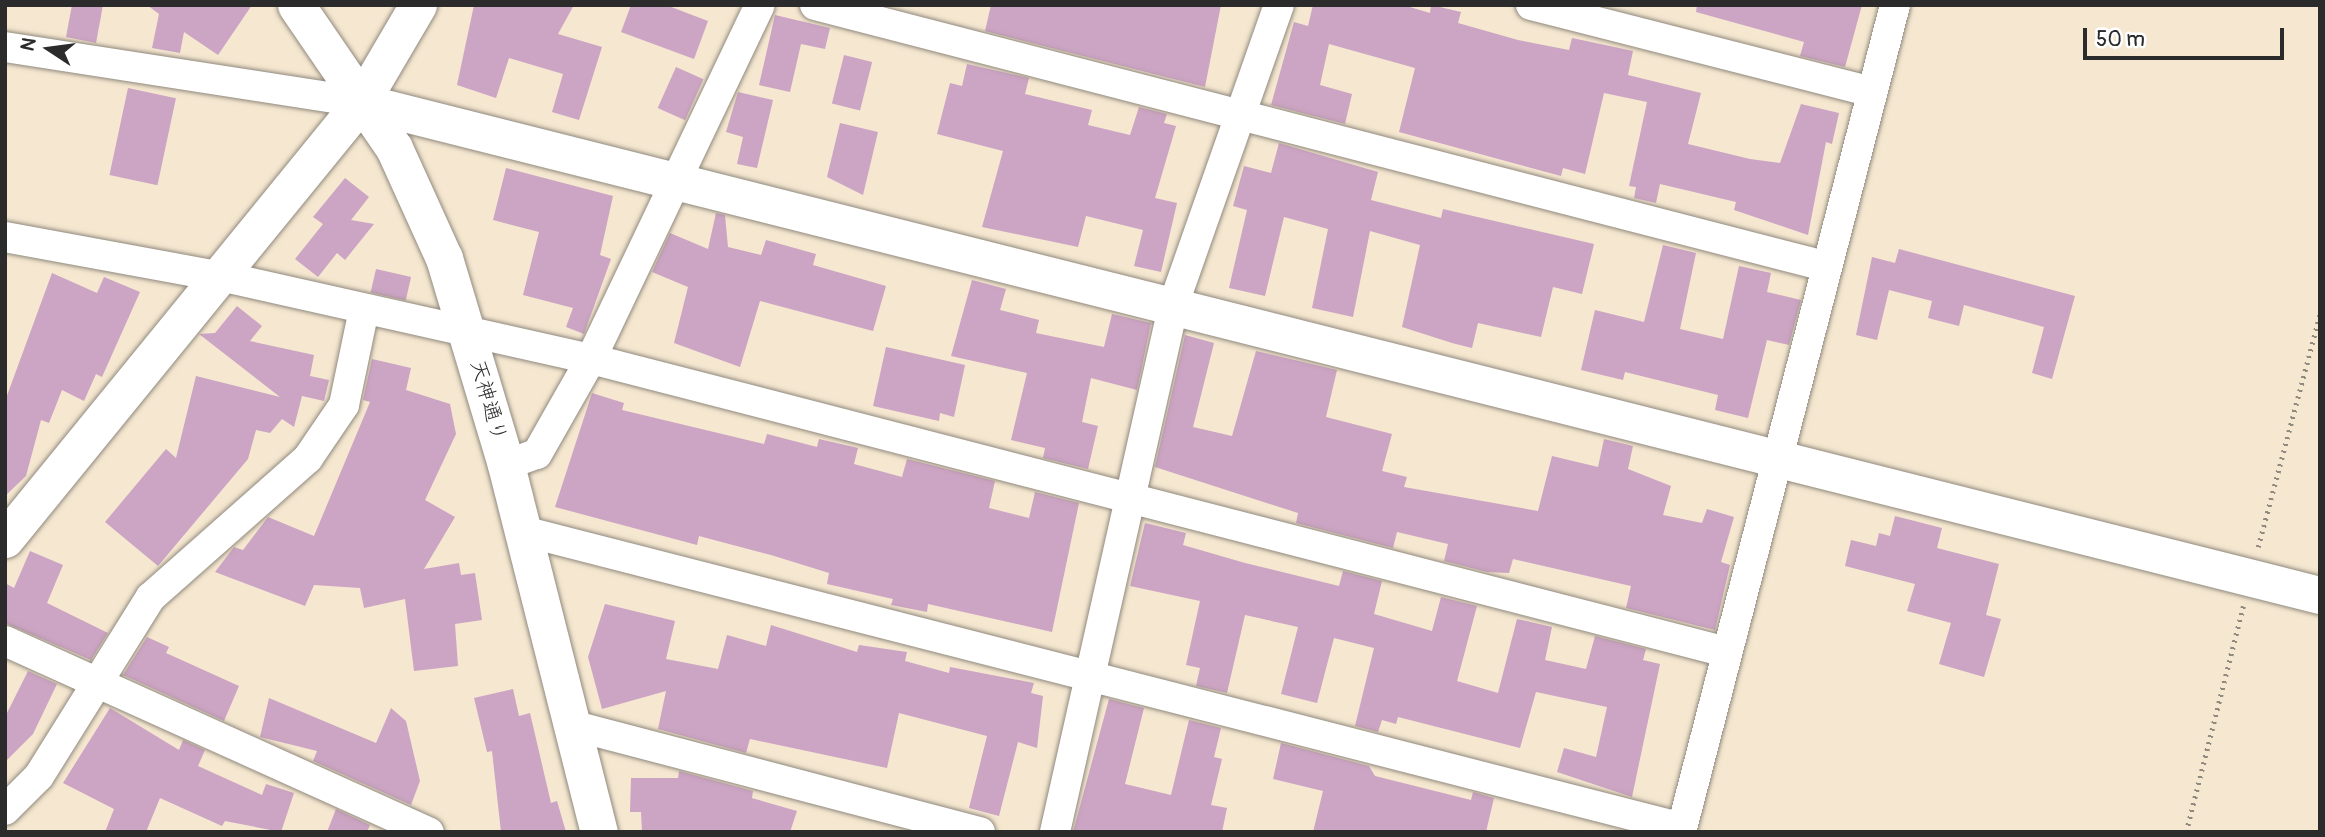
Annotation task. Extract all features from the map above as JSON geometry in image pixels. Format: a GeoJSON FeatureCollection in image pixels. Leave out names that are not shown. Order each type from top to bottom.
{"type":"FeatureCollection","features":[{"type":"Feature","properties":{"kind":"street","name":"天神通り"},"geometry":{"type":"LineString","coordinates":[[296,5],[408,173],[467,331],[506,465],[599,832]]}},
{"type":"Feature","properties":{"kind":"street"},"geometry":{"type":"LineString","coordinates":[[5,540],[224,277],[361,102],[418,5]]}},
{"type":"Feature","properties":{"kind":"street"},"geometry":{"type":"LineString","coordinates":[[506,465],[537,454],[591,359],[760,5]]}},
{"type":"Feature","properties":{"kind":"street"},"geometry":{"type":"LineString","coordinates":[[815,5],[1825,267]]}},
{"type":"Feature","properties":{"kind":"street"},"geometry":{"type":"LineString","coordinates":[[1055,832],[1174,303],[1279,5]]}},
{"type":"Feature","properties":{"kind":"street"},"geometry":{"type":"LineString","coordinates":[[1531,5],[1872,92]]}},
{"type":"Feature","properties":{"kind":"street"},"geometry":{"type":"LineString","coordinates":[[523,531],[1091,672],[1681,830],[1895,5]]}},
{"type":"Feature","properties":{"kind":"street"},"geometry":{"type":"LineString","coordinates":[[5,47],[361,102],[1174,303],[2320,595]]}},
{"type":"Feature","properties":{"kind":"street"},"geometry":{"type":"LineString","coordinates":[[5,237],[224,277],[591,359],[1726,652]]}},
{"type":"Feature","properties":{"kind":"street"},"geometry":{"type":"LineString","coordinates":[[5,810],[39,776],[151,597],[307,458],[344,405],[364,309]]}},
{"type":"Feature","properties":{"kind":"street"},"geometry":{"type":"LineString","coordinates":[[5,641],[95,684],[429,832]]}},
{"type":"Feature","properties":{"kind":"street"},"geometry":{"type":"LineString","coordinates":[[571,725],[980,832]]}},
{"type":"Feature","properties":{"kind":"path"},"geometry":{"type":"LineString","coordinates":[[2186,832],[2320,314]]}},
{"type":"Feature","properties":{"kind":"building"},"geometry":{"type":"Polygon","coordinates":[[[72,5],[103,5],[96,43],[66,37],[72,5]]]}},
{"type":"Feature","properties":{"kind":"building"},"geometry":{"type":"Polygon","coordinates":[[[147,5],[252,5],[218,55],[184,32],[180,53],[152,48],[159,14],[147,5]]]}},
{"type":"Feature","properties":{"kind":"building"},"geometry":{"type":"Polygon","coordinates":[[[474,5],[574,5],[558,34],[602,47],[579,120],[552,112],[563,74],[509,58],[496,98],[457,85],[474,5]]]}},
{"type":"Feature","properties":{"kind":"building"},"geometry":{"type":"Polygon","coordinates":[[[631,5],[666,5],[708,21],[694,59],[621,32],[631,5]]]}},
{"type":"Feature","properties":{"kind":"building"},"geometry":{"type":"Polygon","coordinates":[[[991,5],[1221,5],[1205,87],[985,31],[991,5]]]}},
{"type":"Feature","properties":{"kind":"building"},"geometry":{"type":"Polygon","coordinates":[[[1313,5],[1403,5],[1430,13],[1431,5],[1461,12],[1458,23],[1518,40],[1569,50],[1572,38],[1633,51],[1628,75],[1701,93],[1688,144],[1750,159],[1780,163],[1801,104],[1839,113],[1832,144],[1826,142],[1808,235],[1734,210],[1736,202],[1660,184],[1656,203],[1634,198],[1636,187],[1629,186],[1647,102],[1604,93],[1585,174],[1563,168],[1561,176],[1399,132],[1415,68],[1329,44],[1320,85],[1352,94],[1345,124],[1271,105],[1294,22],[1308,26],[1313,5]]]}},
{"type":"Feature","properties":{"kind":"building"},"geometry":{"type":"Polygon","coordinates":[[[1697,5],[1862,5],[1845,67],[1800,56],[1804,42],[1696,12],[1697,5]]]}},
{"type":"Feature","properties":{"kind":"building"},"geometry":{"type":"Polygon","coordinates":[[[775,15],[830,28],[825,49],[801,44],[790,92],[759,85],[775,15]]]}},
{"type":"Feature","properties":{"kind":"building"},"geometry":{"type":"Polygon","coordinates":[[[844,55],[872,62],[860,111],[832,104],[844,55]]]}},
{"type":"Feature","properties":{"kind":"building"},"geometry":{"type":"Polygon","coordinates":[[[967,64],[1029,78],[1025,94],[1092,110],[1088,125],[1130,135],[1139,107],[1167,114],[1164,123],[1176,126],[1155,198],[1177,203],[1161,272],[1134,266],[1143,230],[1086,216],[1078,247],[982,227],[1003,151],[937,134],[950,83],[962,86],[967,64]]]}},
{"type":"Feature","properties":{"kind":"building"},"geometry":{"type":"Polygon","coordinates":[[[676,67],[703,79],[685,120],[658,108],[676,67]]]}},
{"type":"Feature","properties":{"kind":"building"},"geometry":{"type":"Polygon","coordinates":[[[128,88],[176,98],[157,185],[109,175],[128,88]]]}},
{"type":"Feature","properties":{"kind":"building"},"geometry":{"type":"Polygon","coordinates":[[[738,92],[773,100],[757,168],[737,164],[743,137],[726,132],[738,92]]]}},
{"type":"Feature","properties":{"kind":"building"},"geometry":{"type":"Polygon","coordinates":[[[840,123],[878,132],[863,195],[827,177],[840,123]]]}},
{"type":"Feature","properties":{"kind":"building"},"geometry":{"type":"Polygon","coordinates":[[[1279,143],[1378,172],[1371,200],[1441,218],[1443,209],[1594,244],[1582,294],[1553,287],[1541,337],[1478,323],[1472,348],[1452,343],[1402,327],[1420,245],[1370,231],[1353,317],[1312,308],[1328,229],[1284,217],[1265,296],[1229,288],[1247,210],[1233,206],[1244,166],[1271,173],[1279,143]]]}},
{"type":"Feature","properties":{"kind":"building"},"geometry":{"type":"Polygon","coordinates":[[[506,168],[613,196],[600,255],[611,259],[584,334],[566,327],[573,308],[523,295],[539,232],[493,220],[506,168]]]}},
{"type":"Feature","properties":{"kind":"building"},"geometry":{"type":"Polygon","coordinates":[[[345,178],[369,197],[351,220],[374,224],[345,260],[337,253],[318,277],[295,259],[323,224],[313,217],[345,178]]]}},
{"type":"Feature","properties":{"kind":"building"},"geometry":{"type":"Polygon","coordinates":[[[716,213],[725,215],[728,247],[761,255],[766,240],[816,254],[813,265],[886,286],[873,331],[760,301],[740,367],[674,343],[688,287],[652,272],[670,233],[708,249],[716,213]]]}},
{"type":"Feature","properties":{"kind":"building"},"geometry":{"type":"Polygon","coordinates":[[[1663,245],[1696,253],[1680,329],[1723,339],[1739,266],[1771,273],[1767,292],[1801,300],[1789,345],[1767,340],[1748,418],[1715,410],[1718,395],[1625,372],[1623,380],[1581,370],[1595,310],[1644,322],[1663,245]]]}},
{"type":"Feature","properties":{"kind":"building"},"geometry":{"type":"Polygon","coordinates":[[[1899,249],[2075,296],[2052,379],[2032,373],[2044,327],[1964,305],[1959,326],[1928,318],[1932,301],[1889,290],[1877,340],[1856,335],[1872,257],[1895,263],[1899,249]]]}},
{"type":"Feature","properties":{"kind":"building"},"geometry":{"type":"Polygon","coordinates":[[[376,269],[411,277],[406,300],[371,292],[376,269]]]}},
{"type":"Feature","properties":{"kind":"building"},"geometry":{"type":"Polygon","coordinates":[[[52,273],[97,293],[104,277],[140,292],[102,377],[96,374],[84,401],[62,390],[49,423],[41,420],[26,476],[5,496],[5,401],[52,273]]]}},
{"type":"Feature","properties":{"kind":"building"},"geometry":{"type":"Polygon","coordinates":[[[972,280],[1006,289],[1000,310],[1039,320],[1036,333],[1104,347],[1112,314],[1151,323],[1137,390],[1091,378],[1082,422],[1098,426],[1088,469],[1043,458],[1045,448],[1011,440],[1027,373],[951,356],[972,280]]]}},
{"type":"Feature","properties":{"kind":"building"},"geometry":{"type":"Polygon","coordinates":[[[237,306],[262,326],[250,341],[314,355],[310,376],[329,380],[324,401],[302,396],[294,427],[282,419],[270,433],[256,430],[248,459],[158,566],[105,522],[166,449],[176,458],[196,376],[280,397],[199,334],[215,333],[237,306]]]}},
{"type":"Feature","properties":{"kind":"building"},"geometry":{"type":"Polygon","coordinates":[[[1185,335],[1214,343],[1193,427],[1232,436],[1256,351],[1337,370],[1326,417],[1392,434],[1382,471],[1407,477],[1404,487],[1538,511],[1552,456],[1598,467],[1604,439],[1633,446],[1628,469],[1671,486],[1663,515],[1702,523],[1707,509],[1734,517],[1721,562],[1730,565],[1715,630],[1626,608],[1631,586],[1513,559],[1509,573],[1487,572],[1444,561],[1448,544],[1397,532],[1393,548],[1296,523],[1298,513],[1155,467],[1185,335]]]}},
{"type":"Feature","properties":{"kind":"building"},"geometry":{"type":"Polygon","coordinates":[[[886,347],[965,365],[954,417],[940,413],[939,421],[873,406],[886,347]]]}},
{"type":"Feature","properties":{"kind":"building"},"geometry":{"type":"Polygon","coordinates":[[[372,359],[411,368],[406,390],[450,404],[456,434],[425,500],[455,517],[424,569],[459,563],[461,575],[475,573],[482,620],[455,624],[458,666],[414,671],[405,599],[364,608],[360,588],[314,585],[305,606],[215,572],[234,547],[243,550],[268,517],[314,536],[370,402],[363,400],[372,359]]]}},
{"type":"Feature","properties":{"kind":"building"},"geometry":{"type":"Polygon","coordinates":[[[592,393],[624,403],[622,410],[764,444],[767,434],[817,447],[819,439],[858,448],[854,464],[902,477],[907,459],[995,481],[989,508],[1029,518],[1035,492],[1079,503],[1052,632],[928,604],[927,612],[891,605],[893,599],[827,584],[829,573],[771,555],[699,536],[697,545],[555,507],[592,393]]]}},
{"type":"Feature","properties":{"kind":"building"},"geometry":{"type":"Polygon","coordinates":[[[1895,516],[1942,528],[1937,548],[1999,564],[1986,615],[2001,619],[1984,677],[1939,664],[1951,623],[1907,611],[1915,584],[1845,566],[1851,540],[1876,546],[1879,533],[1890,536],[1895,516]]]}},
{"type":"Feature","properties":{"kind":"building"},"geometry":{"type":"Polygon","coordinates":[[[1145,523],[1186,533],[1183,545],[1245,563],[1339,586],[1343,571],[1382,581],[1374,614],[1432,631],[1441,597],[1477,606],[1457,681],[1498,693],[1517,619],[1552,627],[1545,660],[1586,669],[1595,636],[1646,649],[1643,660],[1660,664],[1632,797],[1557,772],[1564,748],[1596,757],[1607,707],[1536,692],[1520,748],[1398,717],[1396,724],[1382,720],[1378,732],[1355,726],[1374,648],[1334,638],[1317,703],[1281,694],[1298,627],[1245,615],[1227,693],[1196,686],[1200,668],[1186,665],[1200,601],[1130,586],[1145,523]]]}},
{"type":"Feature","properties":{"kind":"building"},"geometry":{"type":"Polygon","coordinates":[[[30,551],[63,565],[47,603],[108,633],[91,660],[5,623],[5,583],[14,588],[30,551]]]}},
{"type":"Feature","properties":{"kind":"building"},"geometry":{"type":"Polygon","coordinates":[[[605,604],[675,621],[666,659],[718,669],[727,635],[766,646],[771,625],[857,652],[859,645],[907,652],[905,661],[949,673],[950,667],[1034,683],[1031,693],[1043,696],[1037,748],[1018,742],[999,816],[969,808],[987,736],[899,713],[887,768],[750,739],[746,753],[658,729],[666,691],[602,709],[588,657],[605,604]]]}},
{"type":"Feature","properties":{"kind":"building"},"geometry":{"type":"Polygon","coordinates":[[[147,637],[169,647],[166,653],[239,686],[224,721],[123,675],[147,637]]]}},
{"type":"Feature","properties":{"kind":"building"},"geometry":{"type":"Polygon","coordinates":[[[28,671],[57,684],[33,734],[5,762],[5,717],[28,671]]]}},
{"type":"Feature","properties":{"kind":"building"},"geometry":{"type":"Polygon","coordinates":[[[513,689],[519,716],[530,713],[551,803],[557,801],[566,832],[501,832],[492,751],[487,752],[474,698],[513,689]]]}},
{"type":"Feature","properties":{"kind":"building"},"geometry":{"type":"Polygon","coordinates":[[[269,698],[376,743],[391,708],[406,721],[420,781],[411,805],[313,761],[317,751],[260,737],[269,698]]]}},
{"type":"Feature","properties":{"kind":"building"},"geometry":{"type":"Polygon","coordinates":[[[1109,699],[1144,708],[1125,784],[1171,795],[1189,720],[1221,728],[1214,757],[1222,759],[1211,805],[1227,808],[1222,832],[1073,832],[1109,699]]]}},
{"type":"Feature","properties":{"kind":"building"},"geometry":{"type":"Polygon","coordinates":[[[110,708],[179,750],[183,740],[205,750],[198,766],[262,795],[266,784],[294,793],[281,832],[225,821],[222,826],[160,798],[146,832],[105,832],[114,809],[63,783],[110,708]]]}},
{"type":"Feature","properties":{"kind":"building"},"geometry":{"type":"Polygon","coordinates":[[[1281,743],[1369,766],[1375,776],[1471,800],[1473,792],[1494,798],[1486,832],[1313,832],[1323,791],[1273,779],[1281,743]]]}},
{"type":"Feature","properties":{"kind":"building"},"geometry":{"type":"Polygon","coordinates":[[[679,771],[753,791],[752,798],[797,811],[790,832],[642,832],[641,812],[630,812],[631,778],[678,778],[679,771]]]}},
{"type":"Feature","properties":{"kind":"building"},"geometry":{"type":"Polygon","coordinates":[[[336,809],[370,825],[367,832],[327,832],[336,809]]]}}]}
